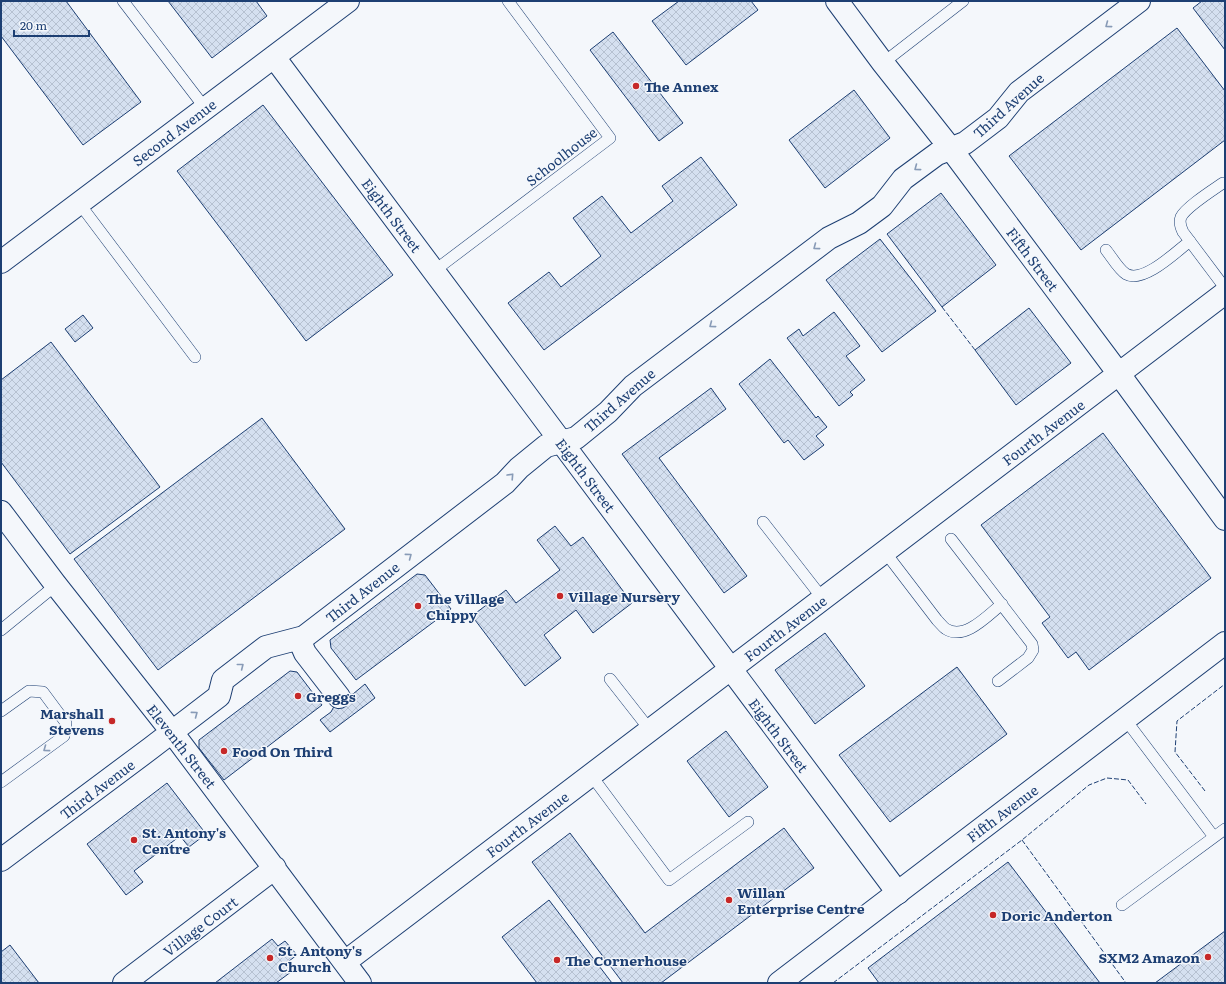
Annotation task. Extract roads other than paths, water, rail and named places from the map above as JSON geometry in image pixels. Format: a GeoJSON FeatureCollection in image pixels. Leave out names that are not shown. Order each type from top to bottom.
{"type":"FeatureCollection","features":[{"type":"Feature","properties":{"kind":"street","name":"Second Avenue"},"geometry":{"type":"LineString","coordinates":[[5,252],[79,203],[348,1]]}},
{"type":"Feature","properties":{"kind":"street","name":"Fifth Street"},"geometry":{"type":"LineString","coordinates":[[837,1],[883,63],[951,149],[1225,519]]}},
{"type":"Feature","properties":{"kind":"street","name":"Third Avenue"},"geometry":{"type":"LineString","coordinates":[[1,860],[219,696],[223,680],[266,647],[299,638],[310,632],[505,484],[520,468],[546,446],[576,438],[608,412],[633,386],[828,238],[859,223],[882,206],[903,178],[937,154],[965,143],[998,118],[1020,92],[1139,1]]}},
{"type":"Feature","properties":{"kind":"street","name":"Eighth Street"},"geometry":{"type":"LineString","coordinates":[[274,57],[898,893]]}},
{"type":"Feature","properties":{"kind":"street","name":"Fourth Avenue"},"geometry":{"type":"LineString","coordinates":[[345,962],[1225,293]]}},
{"type":"Feature","properties":{"kind":"street","name":"Eleventh Street"},"geometry":{"type":"LineString","coordinates":[[1,512],[56,585],[172,732],[360,983]]}},
{"type":"Feature","properties":{"kind":"street"},"geometry":{"type":"LineString","coordinates":[[299,638],[305,653],[339,697]]}},
{"type":"Feature","properties":{"kind":"street","name":"Fifth Avenue"},"geometry":{"type":"LineString","coordinates":[[778,983],[1225,643]]}},
{"type":"Feature","properties":{"kind":"street","name":"Village Court"},"geometry":{"type":"LineString","coordinates":[[124,983],[275,868]]}},
{"type":"Feature","properties":{"kind":"lane"},"geometry":{"type":"LineString","coordinates":[[123,1],[205,108]]}},
{"type":"Feature","properties":{"kind":"lane","name":"Schoolhouse"},"geometry":{"type":"LineString","coordinates":[[434,271],[610,138],[508,1]]}},
{"type":"Feature","properties":{"kind":"lane"},"geometry":{"type":"LineString","coordinates":[[883,63],[963,1]]}},
{"type":"Feature","properties":{"kind":"lane"},"geometry":{"type":"LineString","coordinates":[[1223,183],[1189,208],[1181,217],[1180,226],[1182,232],[1225,288]]}},
{"type":"Feature","properties":{"kind":"lane"},"geometry":{"type":"LineString","coordinates":[[79,203],[195,358]]}},
{"type":"Feature","properties":{"kind":"lane"},"geometry":{"type":"LineString","coordinates":[[1106,250],[1125,273],[1133,276],[1140,275],[1150,270],[1190,241]]}},
{"type":"Feature","properties":{"kind":"lane"},"geometry":{"type":"LineString","coordinates":[[763,522],[823,599]]}},
{"type":"Feature","properties":{"kind":"lane"},"geometry":{"type":"LineString","coordinates":[[951,539],[1032,644],[1033,650],[1028,658],[998,681]]}},
{"type":"Feature","properties":{"kind":"lane"},"geometry":{"type":"LineString","coordinates":[[885,552],[937,620],[946,629],[957,632],[966,631],[1002,604]]}},
{"type":"Feature","properties":{"kind":"lane"},"geometry":{"type":"LineString","coordinates":[[1,630],[56,585]]}},
{"type":"Feature","properties":{"kind":"lane"},"geometry":{"type":"LineString","coordinates":[[610,679],[650,730]]}},
{"type":"Feature","properties":{"kind":"lane"},"geometry":{"type":"LineString","coordinates":[[1,711],[29,691],[43,692],[66,722],[64,736],[1,782]]}},
{"type":"Feature","properties":{"kind":"lane"},"geometry":{"type":"LineString","coordinates":[[1125,719],[1214,837]]}},
{"type":"Feature","properties":{"kind":"lane"},"geometry":{"type":"LineString","coordinates":[[591,775],[669,880],[748,822]]}},
{"type":"Feature","properties":{"kind":"lane"},"geometry":{"type":"LineString","coordinates":[[1122,906],[1225,828]]}},
{"type":"Feature","properties":{"kind":"place","name":"The Annex"},"geometry":{"type":"Point","coordinates":[636,86]}},
{"type":"Feature","properties":{"kind":"place","name":"Village Nursery"},"geometry":{"type":"Point","coordinates":[560,596]}},
{"type":"Feature","properties":{"kind":"place","name":"The Village Chippy"},"geometry":{"type":"Point","coordinates":[418,606]}},
{"type":"Feature","properties":{"kind":"place","name":"Greggs"},"geometry":{"type":"Point","coordinates":[298,696]}},
{"type":"Feature","properties":{"kind":"place","name":"Marshall Stevens"},"geometry":{"type":"Point","coordinates":[112,721]}},
{"type":"Feature","properties":{"kind":"place","name":"Food On Third"},"geometry":{"type":"Point","coordinates":[224,751]}},
{"type":"Feature","properties":{"kind":"place","name":"St. Antony's Centre"},"geometry":{"type":"Point","coordinates":[134,840]}},
{"type":"Feature","properties":{"kind":"place","name":"Willan Enterprise Centre"},"geometry":{"type":"Point","coordinates":[729,900]}},
{"type":"Feature","properties":{"kind":"place","name":"Doric Anderton"},"geometry":{"type":"Point","coordinates":[993,915]}},
{"type":"Feature","properties":{"kind":"place","name":"SXM2 Amazon"},"geometry":{"type":"Point","coordinates":[1208,957]}},
{"type":"Feature","properties":{"kind":"place","name":"St. Antony's Church"},"geometry":{"type":"Point","coordinates":[270,958]}},
{"type":"Feature","properties":{"kind":"place","name":"The Cornerhouse"},"geometry":{"type":"Point","coordinates":[557,960]}}]}
